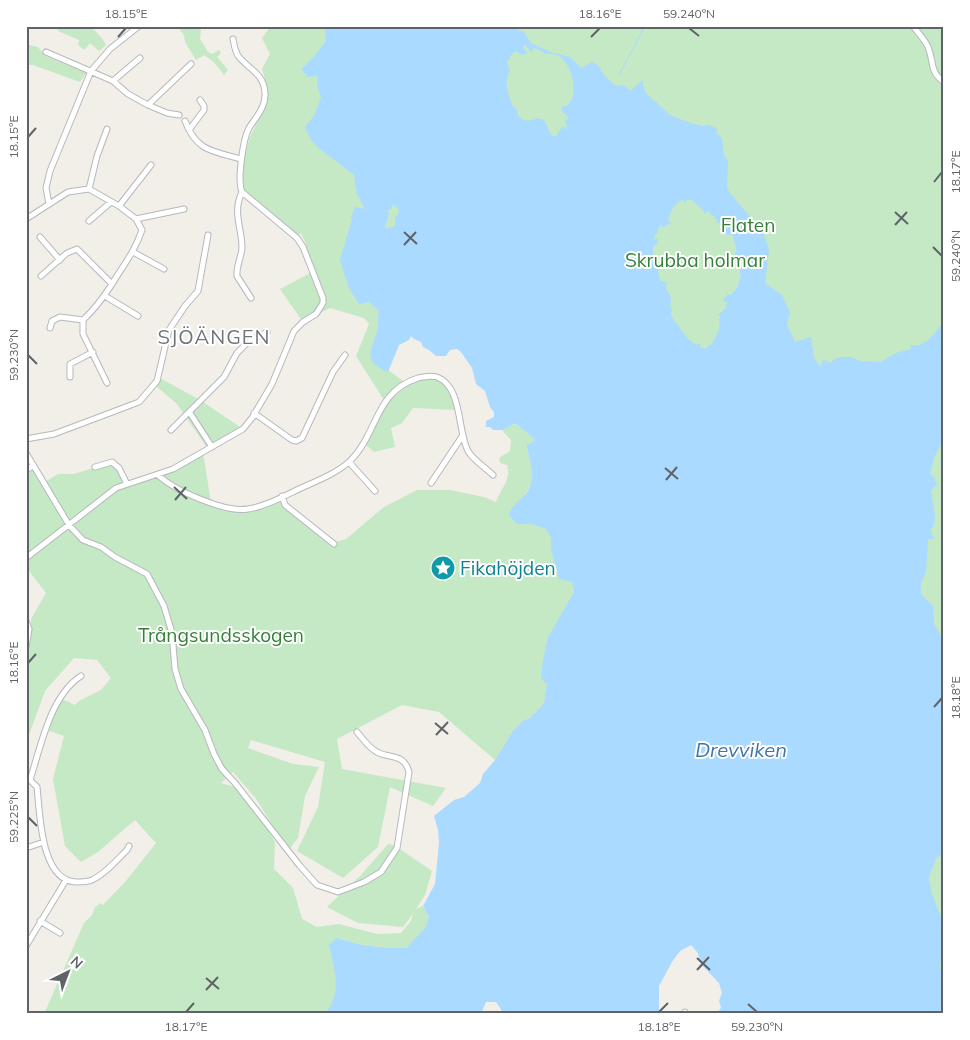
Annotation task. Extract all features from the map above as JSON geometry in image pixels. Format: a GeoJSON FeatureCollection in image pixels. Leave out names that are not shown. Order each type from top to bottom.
{"type":"FeatureCollection","features":[{"type":"Feature","properties":{"kind":"street"},"geometry":{"type":"LineString","coordinates":[[49,204],[46,188],[50,171],[92,71],[110,49],[139,26]]}},
{"type":"Feature","properties":{"kind":"street"},"geometry":{"type":"LineString","coordinates":[[913,26],[929,48],[936,76],[944,82]]}},
{"type":"Feature","properties":{"kind":"street"},"geometry":{"type":"LineString","coordinates":[[26,558],[109,491],[173,469],[243,429],[248,424],[275,376],[294,331],[303,322],[316,314],[323,303],[323,298],[303,247],[297,238],[242,192],[240,187],[245,139],[248,129],[265,102],[265,92],[258,73],[238,56],[233,38]]}},
{"type":"Feature","properties":{"kind":"street"},"geometry":{"type":"LineString","coordinates":[[46,52],[113,81],[128,94],[148,105],[167,113],[179,115]]}},
{"type":"Feature","properties":{"kind":"street"},"geometry":{"type":"LineString","coordinates":[[113,81],[140,58]]}},
{"type":"Feature","properties":{"kind":"street"},"geometry":{"type":"LineString","coordinates":[[148,105],[191,64]]}},
{"type":"Feature","properties":{"kind":"street"},"geometry":{"type":"LineString","coordinates":[[188,130],[204,110],[200,100]]}},
{"type":"Feature","properties":{"kind":"street"},"geometry":{"type":"LineString","coordinates":[[185,121],[190,135],[200,146],[242,159]]}},
{"type":"Feature","properties":{"kind":"street"},"geometry":{"type":"LineString","coordinates":[[89,189],[97,156],[108,129]]}},
{"type":"Feature","properties":{"kind":"street"},"geometry":{"type":"LineString","coordinates":[[119,206],[150,165]]}},
{"type":"Feature","properties":{"kind":"street"},"geometry":{"type":"LineString","coordinates":[[26,219],[68,192],[89,189],[119,206],[136,219],[142,230],[133,252],[95,309],[83,320],[60,318],[52,320],[50,328]]}},
{"type":"Feature","properties":{"kind":"street"},"geometry":{"type":"LineString","coordinates":[[242,192],[238,201],[237,219],[242,249],[237,276],[251,298]]}},
{"type":"Feature","properties":{"kind":"street"},"geometry":{"type":"LineString","coordinates":[[89,221],[111,202]]}},
{"type":"Feature","properties":{"kind":"street"},"geometry":{"type":"LineString","coordinates":[[136,219],[184,209]]}},
{"type":"Feature","properties":{"kind":"street"},"geometry":{"type":"LineString","coordinates":[[26,439],[54,434],[139,402],[157,381],[169,330],[198,290],[208,235]]}},
{"type":"Feature","properties":{"kind":"street"},"geometry":{"type":"LineString","coordinates":[[40,237],[60,260]]}},
{"type":"Feature","properties":{"kind":"street"},"geometry":{"type":"LineString","coordinates":[[41,276],[67,253],[77,249],[112,284]]}},
{"type":"Feature","properties":{"kind":"street"},"geometry":{"type":"LineString","coordinates":[[133,252],[164,269]]}},
{"type":"Feature","properties":{"kind":"street"},"geometry":{"type":"LineString","coordinates":[[105,296],[138,316]]}},
{"type":"Feature","properties":{"kind":"street"},"geometry":{"type":"LineString","coordinates":[[83,320],[83,334],[107,383]]}},
{"type":"Feature","properties":{"kind":"street"},"geometry":{"type":"LineString","coordinates":[[171,430],[190,412],[196,403],[224,378],[237,353],[247,343],[267,332]]}},
{"type":"Feature","properties":{"kind":"street"},"geometry":{"type":"LineString","coordinates":[[70,377],[70,364],[93,352]]}},
{"type":"Feature","properties":{"kind":"street"},"geometry":{"type":"LineString","coordinates":[[254,413],[292,440],[302,438],[333,372],[345,355]]}},
{"type":"Feature","properties":{"kind":"street"},"geometry":{"type":"LineString","coordinates":[[158,475],[173,487],[208,503],[246,510],[263,505],[319,481],[349,462],[362,446],[383,405],[402,386],[428,376],[444,381],[454,395],[463,436],[470,454],[493,475]]}},
{"type":"Feature","properties":{"kind":"street"},"geometry":{"type":"LineString","coordinates":[[190,412],[212,447]]}},
{"type":"Feature","properties":{"kind":"street"},"geometry":{"type":"LineString","coordinates":[[431,482],[463,436]]}},
{"type":"Feature","properties":{"kind":"street"},"geometry":{"type":"LineString","coordinates":[[26,453],[69,525],[83,540],[101,547],[115,557],[147,574],[164,606],[172,632],[175,668],[181,689],[205,730],[222,769],[317,885],[338,892],[364,882],[381,872],[397,848],[409,772],[408,766],[403,761],[394,756],[377,752],[357,732]]}},
{"type":"Feature","properties":{"kind":"street"},"geometry":{"type":"LineString","coordinates":[[95,467],[112,462],[119,468],[127,484]]}},
{"type":"Feature","properties":{"kind":"street"},"geometry":{"type":"LineString","coordinates":[[349,462],[374,492]]}},
{"type":"Feature","properties":{"kind":"street"},"geometry":{"type":"LineString","coordinates":[[26,470],[33,466]]}},
{"type":"Feature","properties":{"kind":"street"},"geometry":{"type":"LineString","coordinates":[[282,496],[285,505],[334,544]]}},
{"type":"Feature","properties":{"kind":"street"},"geometry":{"type":"LineString","coordinates":[[26,621],[29,629],[26,647]]}},
{"type":"Feature","properties":{"kind":"street"},"geometry":{"type":"LineString","coordinates":[[81,676],[75,680],[55,706],[28,780],[38,787],[46,851],[54,870],[66,880],[73,882],[89,881],[100,875],[129,846]]}},
{"type":"Feature","properties":{"kind":"street"},"geometry":{"type":"LineString","coordinates":[[26,848],[44,842]]}},
{"type":"Feature","properties":{"kind":"street"},"geometry":{"type":"LineString","coordinates":[[26,946],[66,880]]}},
{"type":"Feature","properties":{"kind":"street"},"geometry":{"type":"LineString","coordinates":[[40,921],[60,933]]}},
{"type":"Feature","properties":{"kind":"green space"},"geometry":{"type":"Polygon","coordinates":[[[58,26],[91,28],[101,37],[106,45],[99,51],[90,43],[84,50],[78,45],[79,40],[58,31],[58,26]]]}},
{"type":"Feature","properties":{"kind":"green space"},"geometry":{"type":"Polygon","coordinates":[[[177,26],[193,26],[201,30],[200,39],[208,52],[212,54],[219,50],[221,53],[217,57],[228,70],[224,75],[214,62],[204,55],[196,60],[185,42],[184,35],[177,26]]]}},
{"type":"Feature","properties":{"kind":"green space","name":"Flaten"},"geometry":{"type":"Polygon","coordinates":[[[271,26],[944,26],[944,1014],[524,228],[408,301],[388,370],[403,381],[384,400],[356,356],[369,324],[364,318],[330,308],[303,322],[280,289],[312,272],[303,247],[306,244],[301,233],[296,237],[240,187],[249,139],[267,103],[268,91],[262,69],[270,54],[262,38],[271,26]]]}},
{"type":"Feature","properties":{"kind":"green space"},"geometry":{"type":"Polygon","coordinates":[[[26,40],[30,45],[38,47],[45,56],[86,73],[80,82],[33,65],[26,65],[26,40]]]}},
{"type":"Feature","properties":{"kind":"green space"},"geometry":{"type":"Polygon","coordinates":[[[428,376],[441,381],[449,387],[458,410],[413,408],[402,423],[391,428],[395,447],[374,452],[364,443],[380,409],[402,386],[428,376]]]}},
{"type":"Feature","properties":{"kind":"green space"},"geometry":{"type":"Polygon","coordinates":[[[158,377],[200,400],[243,429],[208,449],[177,404],[154,384],[158,377]]]}},
{"type":"Feature","properties":{"kind":"green space","name":"Trångsundsskogen"},"geometry":{"type":"Polygon","coordinates":[[[510,424],[518,425],[535,440],[527,448],[532,479],[531,485],[524,495],[611,526],[544,703],[530,718],[522,721],[512,732],[495,760],[439,712],[402,705],[337,739],[342,769],[446,788],[433,806],[390,787],[378,847],[343,878],[297,851],[318,807],[325,762],[251,740],[248,748],[293,764],[319,767],[305,796],[298,838],[288,851],[257,800],[233,772],[221,783],[238,788],[254,806],[275,842],[274,869],[293,888],[302,919],[317,927],[339,924],[377,934],[401,933],[411,921],[413,914],[403,927],[358,923],[327,907],[360,876],[388,844],[394,845],[432,871],[425,895],[416,909],[423,906],[429,917],[425,928],[406,948],[371,946],[337,938],[395,1014],[44,1014],[84,923],[92,915],[95,907],[101,903],[103,905],[126,881],[156,843],[135,820],[98,852],[81,862],[65,846],[53,779],[64,736],[49,731],[57,706],[62,699],[75,705],[101,690],[111,678],[97,660],[74,658],[45,691],[26,743],[26,653],[30,638],[31,619],[46,593],[26,567],[26,561],[57,535],[26,558],[26,470],[33,466],[43,483],[58,474],[74,474],[112,462],[127,484],[158,475],[203,452],[211,503],[246,510],[282,496],[285,505],[333,543],[346,539],[384,507],[417,490],[450,490],[484,497],[496,502],[508,475],[507,465],[500,463],[499,458],[510,451],[511,440],[502,430],[510,424]]]}},
{"type":"Feature","properties":{"kind":"water","name":"Drevviken"},"geometry":{"type":"Polygon","coordinates":[[[325,26],[515,26],[518,30],[524,32],[531,43],[553,53],[570,57],[581,68],[592,62],[599,66],[604,75],[616,86],[624,85],[630,91],[643,80],[646,93],[670,115],[693,124],[708,125],[718,129],[716,133],[722,138],[724,155],[728,161],[727,187],[762,231],[769,250],[765,283],[782,295],[790,312],[787,325],[795,342],[811,337],[814,358],[821,367],[822,361],[826,360],[830,363],[841,357],[851,357],[860,361],[881,362],[896,353],[911,349],[910,345],[926,342],[944,322],[944,439],[934,458],[930,474],[934,477],[937,485],[931,490],[935,517],[933,527],[930,529],[934,539],[928,539],[926,572],[921,583],[921,594],[933,606],[934,624],[944,646],[944,854],[937,857],[929,876],[931,891],[942,920],[944,942],[940,967],[944,975],[944,1014],[716,1014],[721,1008],[719,1001],[722,993],[719,983],[700,963],[698,953],[691,945],[680,951],[659,986],[659,1014],[504,1014],[496,1002],[486,1002],[481,1014],[325,1014],[334,998],[336,981],[329,945],[337,938],[371,946],[406,948],[425,928],[429,917],[423,906],[435,884],[439,843],[434,816],[454,800],[464,797],[480,783],[483,774],[495,760],[512,732],[522,721],[530,718],[544,703],[547,684],[541,679],[548,637],[574,592],[572,582],[559,579],[551,549],[551,538],[546,529],[532,524],[517,524],[509,515],[530,486],[532,474],[527,445],[535,440],[518,425],[514,424],[502,430],[493,430],[490,427],[486,427],[486,421],[494,417],[494,412],[490,407],[485,391],[476,384],[472,368],[461,352],[457,349],[450,350],[446,356],[436,356],[423,347],[421,342],[411,336],[409,340],[399,345],[388,372],[379,367],[371,358],[378,326],[378,310],[369,302],[359,304],[349,288],[340,260],[355,207],[365,209],[357,194],[354,175],[320,149],[311,140],[305,127],[315,114],[321,97],[317,87],[318,76],[308,77],[301,69],[312,59],[326,41],[325,26]],[[525,45],[523,48],[527,53],[522,55],[516,51],[507,61],[510,70],[507,79],[507,89],[510,99],[514,108],[517,109],[518,116],[527,121],[537,118],[544,120],[552,136],[556,136],[563,126],[566,129],[567,126],[565,121],[568,119],[567,115],[562,112],[562,107],[568,104],[574,90],[570,71],[560,57],[545,54],[533,48],[532,52],[525,45]],[[683,199],[677,203],[668,220],[672,224],[668,223],[662,229],[662,224],[657,234],[655,234],[654,240],[658,238],[658,243],[653,247],[653,256],[657,258],[661,281],[668,283],[665,286],[671,298],[671,316],[688,339],[696,345],[701,343],[700,347],[706,349],[712,344],[719,330],[720,316],[718,315],[725,309],[727,303],[723,300],[737,288],[741,276],[740,270],[745,265],[742,258],[737,257],[733,262],[730,260],[737,251],[732,234],[727,235],[720,229],[723,223],[717,223],[717,220],[714,218],[716,215],[712,216],[708,211],[704,214],[704,211],[692,200],[687,200],[684,203],[683,199]],[[393,204],[392,208],[388,210],[386,229],[395,226],[395,217],[399,213],[398,208],[393,204]]]}},
{"type":"Feature","properties":{"kind":"waterway"},"geometry":{"type":"LineString","coordinates":[[619,75],[645,26]]}},
{"type":"Feature","properties":{"kind":"place","name":"Fikahöjden"},"geometry":{"type":"Point","coordinates":[443,568]}},
{"type":"Feature","properties":{"kind":"district","name":"SJÖÄNGEN"},"geometry":{"type":"Point","coordinates":[214,336]}},
{"type":"Feature","properties":{"kind":"park label","name":"Skrubba holmar"},"geometry":{"type":"Point","coordinates":[695,260]}}]}
